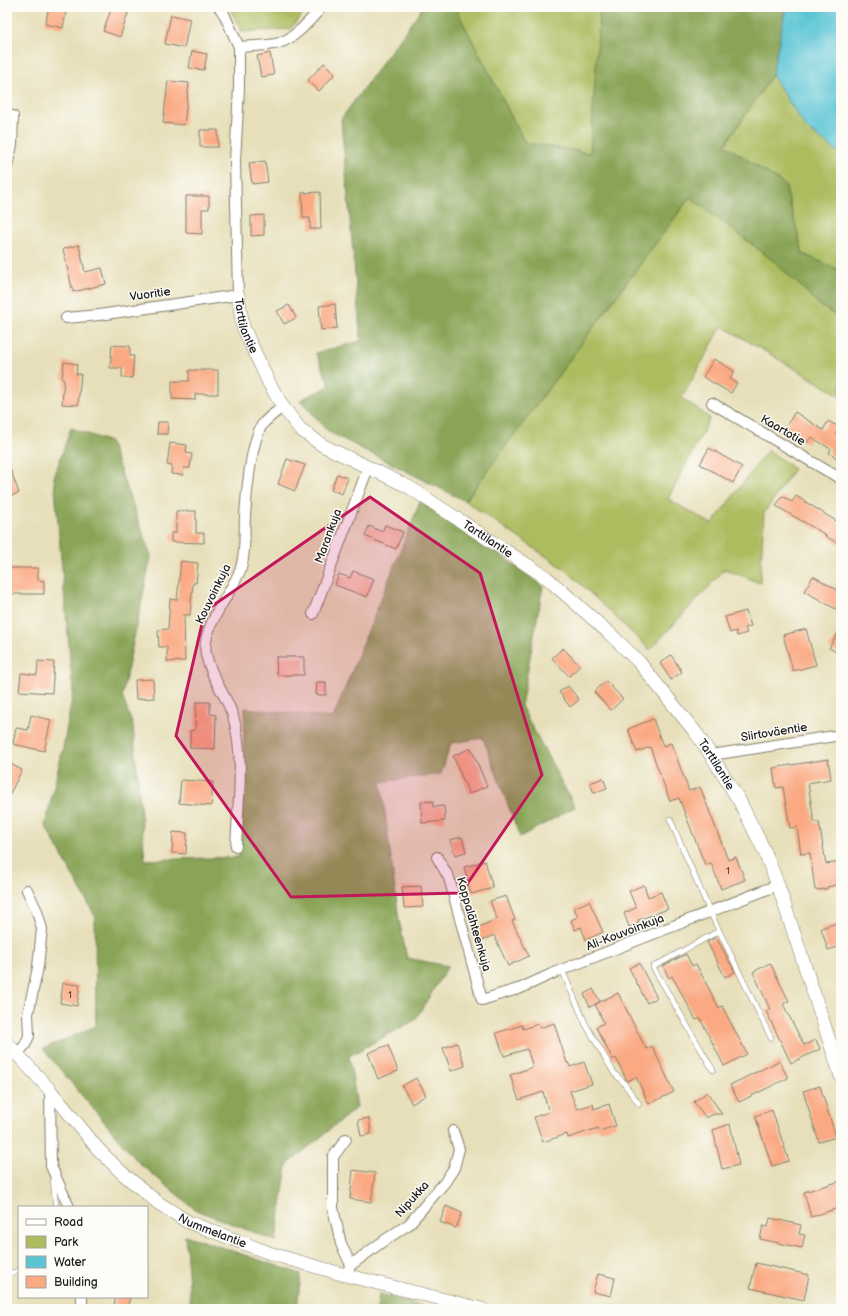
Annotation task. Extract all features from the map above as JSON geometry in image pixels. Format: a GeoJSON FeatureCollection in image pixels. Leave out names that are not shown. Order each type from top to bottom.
{"type":"FeatureCollection","features":[{"type":"Feature","properties":{"kind":"street","name":"Tarttilantie"},"geometry":{"type":"LineString","coordinates":[[219,7],[224,14],[239,47],[239,88],[235,161],[238,295],[244,327],[269,383],[283,407],[300,429],[322,446],[410,487],[540,574],[608,632],[639,662],[687,722],[711,755],[740,802],[764,850],[778,885],[841,1076]]}},
{"type":"Feature","properties":{"kind":"street"},"geometry":{"type":"LineString","coordinates":[[239,47],[279,43],[306,26],[322,7]]}},
{"type":"Feature","properties":{"kind":"street"},"geometry":{"type":"LineString","coordinates":[[7,166],[12,145],[13,116]]}},
{"type":"Feature","properties":{"kind":"street","name":"Vuoritie"},"geometry":{"type":"LineString","coordinates":[[66,318],[100,315],[238,295]]}},
{"type":"Feature","properties":{"kind":"street","name":"Kaartotie"},"geometry":{"type":"LineString","coordinates":[[712,403],[841,478]]}},
{"type":"Feature","properties":{"kind":"street","name":"Kouvoinkuja"},"geometry":{"type":"LineString","coordinates":[[236,846],[240,752],[232,715],[213,674],[206,654],[207,638],[212,624],[236,579],[244,555],[245,517],[251,466],[256,443],[262,425],[283,407]]}},
{"type":"Feature","properties":{"kind":"street","name":"Marankuja"},"geometry":{"type":"LineString","coordinates":[[313,614],[368,468]]}},
{"type":"Feature","properties":{"kind":"street","name":"Siirtoväentie"},"geometry":{"type":"LineString","coordinates":[[711,755],[841,735]]}},
{"type":"Feature","properties":{"kind":"street","name":"Koppalähteenkuja"},"geometry":{"type":"LineString","coordinates":[[437,856],[449,878],[482,1000]]}},
{"type":"Feature","properties":{"kind":"street","name":"Ali-Kouvoinkuja"},"geometry":{"type":"LineString","coordinates":[[482,1000],[521,988],[562,970],[778,885]]}},
{"type":"Feature","properties":{"kind":"street"},"geometry":{"type":"LineString","coordinates":[[18,1053],[25,1045],[29,1036],[28,1014],[38,968],[42,929],[37,910],[27,890]]}},
{"type":"Feature","properties":{"kind":"street","name":"Nummelantie"},"geometry":{"type":"LineString","coordinates":[[7,1043],[18,1053],[50,1090],[98,1149],[121,1172],[157,1202],[188,1222],[272,1254],[348,1270],[482,1309]]}},
{"type":"Feature","properties":{"kind":"street"},"geometry":{"type":"LineString","coordinates":[[50,1090],[52,1166],[69,1206]]}},
{"type":"Feature","properties":{"kind":"street","name":"Nipukka"},"geometry":{"type":"LineString","coordinates":[[348,1270],[382,1242],[409,1224],[445,1182],[454,1168],[459,1149],[453,1131]]}},
{"type":"Feature","properties":{"kind":"street"},"geometry":{"type":"LineString","coordinates":[[346,1139],[333,1157],[333,1208],[348,1270]]}},
{"type":"Feature","properties":{"kind":"street"},"geometry":{"type":"LineString","coordinates":[[82,1298],[82,1309]]}},
{"type":"Feature","properties":{"kind":"lane"},"geometry":{"type":"LineString","coordinates":[[670,819],[710,912],[771,1038]]}},
{"type":"Feature","properties":{"kind":"lane"},"geometry":{"type":"LineString","coordinates":[[713,1070],[653,967],[719,931]]}},
{"type":"Feature","properties":{"kind":"lane"},"geometry":{"type":"LineString","coordinates":[[562,970],[586,1025],[614,1073],[623,1082],[639,1104]]}},
{"type":"Feature","properties":{"kind":"lane"},"geometry":{"type":"LineString","coordinates":[[52,1166],[56,1206]]}},
{"type":"Feature","properties":{"kind":"lane"},"geometry":{"type":"LineString","coordinates":[[7,1274],[18,1271]]}},
{"type":"Feature","properties":{"kind":"highlighted area"},"geometry":{"type":"Polygon","coordinates":[[[370,497],[480,573],[542,775],[461,893],[291,897],[176,736],[205,611],[370,497]]]}},
{"type":"Feature","properties":{"kind":"green space"},"geometry":{"type":"Polygon","coordinates":[[[229,7],[309,7],[290,29],[242,32],[229,7]]]}},
{"type":"Feature","properties":{"kind":"green space"},"geometry":{"type":"Polygon","coordinates":[[[423,7],[455,7],[525,143],[590,153],[600,7],[786,7],[772,75],[725,145],[785,185],[803,254],[841,271],[841,319],[821,306],[775,262],[690,197],[465,501],[329,432],[300,400],[330,386],[316,353],[361,341],[341,119],[423,7]]]}},
{"type":"Feature","properties":{"kind":"green space"},"geometry":{"type":"Polygon","coordinates":[[[455,7],[600,7],[591,153],[525,143],[455,7]]]}},
{"type":"Feature","properties":{"kind":"green space"},"geometry":{"type":"Polygon","coordinates":[[[772,75],[806,128],[841,154],[841,271],[803,254],[785,185],[725,145],[772,75]]]}},
{"type":"Feature","properties":{"kind":"green space"},"geometry":{"type":"Polygon","coordinates":[[[690,197],[775,262],[821,306],[841,319],[841,396],[722,326],[682,398],[710,418],[668,499],[712,524],[768,450],[794,469],[764,513],[760,583],[725,569],[650,650],[566,570],[465,501],[690,197]]]}},
{"type":"Feature","properties":{"kind":"green space"},"geometry":{"type":"Polygon","coordinates":[[[71,428],[110,442],[151,556],[122,696],[133,726],[145,860],[239,857],[245,708],[333,718],[420,502],[452,520],[543,586],[521,706],[575,807],[520,837],[483,738],[451,743],[441,774],[381,782],[399,920],[407,958],[448,966],[415,1020],[349,1056],[357,1107],[287,1165],[276,1241],[196,1210],[138,1162],[43,1049],[96,1026],[95,916],[45,825],[63,748],[73,693],[54,477],[71,428]]]}},
{"type":"Feature","properties":{"kind":"green space"},"geometry":{"type":"Polygon","coordinates":[[[185,1235],[301,1274],[297,1309],[191,1309],[185,1235]]]}},
{"type":"Feature","properties":{"kind":"green space"},"geometry":{"type":"Polygon","coordinates":[[[379,1294],[434,1309],[377,1309],[379,1294]]]}},
{"type":"Feature","properties":{"kind":"water"},"geometry":{"type":"Polygon","coordinates":[[[786,7],[841,7],[841,154],[806,128],[772,75],[786,7]]]}},
{"type":"Feature","properties":{"kind":"building"},"geometry":{"type":"Polygon","coordinates":[[[49,7],[67,7],[63,28],[45,24],[49,7]]]}},
{"type":"Feature","properties":{"kind":"building"},"geometry":{"type":"Polygon","coordinates":[[[112,7],[128,13],[120,37],[103,31],[112,7]]]}},
{"type":"Feature","properties":{"kind":"building"},"geometry":{"type":"Polygon","coordinates":[[[171,15],[190,19],[184,48],[165,44],[171,15]]]}},
{"type":"Feature","properties":{"kind":"building"},"geometry":{"type":"Polygon","coordinates":[[[192,51],[207,54],[204,70],[189,68],[192,51]]]}},
{"type":"Feature","properties":{"kind":"building"},"geometry":{"type":"Polygon","coordinates":[[[270,53],[274,75],[261,77],[257,56],[270,53]]]}},
{"type":"Feature","properties":{"kind":"building"},"geometry":{"type":"Polygon","coordinates":[[[324,63],[335,74],[319,91],[308,80],[324,63]]]}},
{"type":"Feature","properties":{"kind":"building"},"geometry":{"type":"Polygon","coordinates":[[[168,81],[189,83],[184,125],[163,123],[168,81]]]}},
{"type":"Feature","properties":{"kind":"building"},"geometry":{"type":"Polygon","coordinates":[[[200,130],[218,130],[218,147],[200,147],[200,130]]]}},
{"type":"Feature","properties":{"kind":"building"},"geometry":{"type":"Polygon","coordinates":[[[265,161],[268,182],[252,184],[249,163],[265,161]]]}},
{"type":"Feature","properties":{"kind":"building"},"geometry":{"type":"Polygon","coordinates":[[[320,192],[321,229],[310,229],[310,218],[303,218],[302,193],[320,192]]]}},
{"type":"Feature","properties":{"kind":"building"},"geometry":{"type":"Polygon","coordinates":[[[186,196],[209,196],[209,209],[202,209],[202,234],[186,233],[186,196]]]}},
{"type":"Feature","properties":{"kind":"building"},"geometry":{"type":"Polygon","coordinates":[[[264,215],[264,235],[251,236],[251,216],[264,215]]]}},
{"type":"Feature","properties":{"kind":"building"},"geometry":{"type":"Polygon","coordinates":[[[79,245],[85,272],[102,268],[106,284],[73,292],[63,249],[79,245]]]}},
{"type":"Feature","properties":{"kind":"building"},"geometry":{"type":"Polygon","coordinates":[[[335,304],[337,328],[321,330],[319,306],[335,304]]]}},
{"type":"Feature","properties":{"kind":"building"},"geometry":{"type":"Polygon","coordinates":[[[289,305],[296,318],[284,324],[277,311],[289,305]]]}},
{"type":"Feature","properties":{"kind":"building"},"geometry":{"type":"Polygon","coordinates":[[[112,345],[130,346],[130,356],[134,356],[132,378],[122,377],[122,368],[110,368],[112,345]]]}},
{"type":"Feature","properties":{"kind":"building"},"geometry":{"type":"Polygon","coordinates":[[[714,359],[734,371],[730,379],[737,383],[731,393],[703,377],[714,359]]]}},
{"type":"Feature","properties":{"kind":"building"},"geometry":{"type":"Polygon","coordinates":[[[64,362],[77,364],[76,374],[81,374],[78,405],[62,404],[64,362]]]}},
{"type":"Feature","properties":{"kind":"building"},"geometry":{"type":"Polygon","coordinates":[[[189,370],[218,370],[218,394],[195,394],[195,400],[172,399],[172,381],[189,381],[189,370]]]}},
{"type":"Feature","properties":{"kind":"building"},"geometry":{"type":"Polygon","coordinates":[[[795,412],[823,430],[828,421],[839,427],[836,434],[840,437],[841,435],[841,461],[829,453],[831,449],[811,437],[807,443],[785,428],[795,412]]]}},
{"type":"Feature","properties":{"kind":"building"},"geometry":{"type":"Polygon","coordinates":[[[158,422],[168,422],[167,434],[157,434],[158,422]]]}},
{"type":"Feature","properties":{"kind":"building"},"geometry":{"type":"Polygon","coordinates":[[[170,443],[187,445],[186,453],[192,454],[190,468],[184,468],[183,475],[171,474],[172,466],[167,465],[170,443]]]}},
{"type":"Feature","properties":{"kind":"building"},"geometry":{"type":"Polygon","coordinates":[[[709,448],[742,467],[733,483],[700,464],[709,448]]]}},
{"type":"Feature","properties":{"kind":"building"},"geometry":{"type":"Polygon","coordinates":[[[287,459],[305,465],[295,491],[278,484],[287,459]]]}},
{"type":"Feature","properties":{"kind":"building"},"geometry":{"type":"Polygon","coordinates":[[[7,463],[19,493],[7,497],[7,463]]]}},
{"type":"Feature","properties":{"kind":"building"},"geometry":{"type":"Polygon","coordinates":[[[337,474],[348,478],[342,494],[331,490],[337,474]]]}},
{"type":"Feature","properties":{"kind":"building"},"geometry":{"type":"Polygon","coordinates":[[[782,496],[792,502],[796,496],[841,524],[841,545],[776,506],[782,496]]]}},
{"type":"Feature","properties":{"kind":"building"},"geometry":{"type":"Polygon","coordinates":[[[176,511],[196,511],[196,533],[204,533],[204,543],[171,542],[171,533],[176,533],[176,511]]]}},
{"type":"Feature","properties":{"kind":"building"},"geometry":{"type":"Polygon","coordinates":[[[385,525],[403,532],[396,549],[365,536],[369,526],[382,532],[385,525]]]}},
{"type":"Feature","properties":{"kind":"building"},"geometry":{"type":"Polygon","coordinates":[[[181,561],[198,563],[196,583],[193,583],[190,615],[184,615],[185,661],[167,662],[167,647],[159,647],[158,630],[168,629],[170,599],[177,600],[181,561]]]}},
{"type":"Feature","properties":{"kind":"building"},"geometry":{"type":"Polygon","coordinates":[[[7,568],[38,568],[38,580],[44,581],[44,594],[7,594],[7,568]]]}},
{"type":"Feature","properties":{"kind":"building"},"geometry":{"type":"Polygon","coordinates":[[[353,571],[374,579],[367,597],[335,585],[339,574],[350,578],[353,571]]]}},
{"type":"Feature","properties":{"kind":"building"},"geometry":{"type":"Polygon","coordinates":[[[813,576],[841,592],[841,612],[804,591],[813,576]]]}},
{"type":"Feature","properties":{"kind":"building"},"geometry":{"type":"Polygon","coordinates":[[[746,611],[751,626],[745,628],[747,633],[737,636],[736,631],[730,633],[725,617],[746,611]]]}},
{"type":"Feature","properties":{"kind":"building"},"geometry":{"type":"Polygon","coordinates":[[[841,628],[841,655],[829,648],[841,628]]]}},
{"type":"Feature","properties":{"kind":"building"},"geometry":{"type":"Polygon","coordinates":[[[806,629],[816,665],[793,671],[783,635],[806,629]]]}},
{"type":"Feature","properties":{"kind":"building"},"geometry":{"type":"Polygon","coordinates":[[[563,648],[580,666],[569,676],[552,658],[563,648]]]}},
{"type":"Feature","properties":{"kind":"building"},"geometry":{"type":"Polygon","coordinates":[[[671,655],[682,672],[671,680],[660,663],[671,655]]]}},
{"type":"Feature","properties":{"kind":"building"},"geometry":{"type":"Polygon","coordinates":[[[276,657],[304,657],[304,675],[277,675],[276,657]]]}},
{"type":"Feature","properties":{"kind":"building"},"geometry":{"type":"Polygon","coordinates":[[[38,661],[54,662],[52,693],[19,691],[21,673],[37,675],[38,661]]]}},
{"type":"Feature","properties":{"kind":"building"},"geometry":{"type":"Polygon","coordinates":[[[153,679],[154,698],[136,699],[135,680],[153,679]]]}},
{"type":"Feature","properties":{"kind":"building"},"geometry":{"type":"Polygon","coordinates":[[[606,681],[623,699],[611,710],[594,692],[606,681]]]}},
{"type":"Feature","properties":{"kind":"building"},"geometry":{"type":"Polygon","coordinates":[[[317,682],[326,682],[326,695],[316,695],[317,682]]]}},
{"type":"Feature","properties":{"kind":"building"},"geometry":{"type":"Polygon","coordinates":[[[568,686],[579,700],[570,707],[559,692],[568,686]]]}},
{"type":"Feature","properties":{"kind":"building"},"geometry":{"type":"Polygon","coordinates":[[[196,702],[210,702],[210,714],[216,715],[215,749],[190,748],[190,731],[195,730],[196,702]]]}},
{"type":"Feature","properties":{"kind":"building"},"geometry":{"type":"Polygon","coordinates":[[[31,715],[51,720],[44,751],[13,744],[16,728],[28,730],[31,715]]]}},
{"type":"Feature","properties":{"kind":"building"},"geometry":{"type":"Polygon","coordinates":[[[653,719],[663,746],[671,743],[689,791],[700,787],[728,860],[736,857],[745,880],[721,889],[711,863],[705,865],[679,798],[670,801],[650,747],[637,752],[628,729],[653,719]]]}},
{"type":"Feature","properties":{"kind":"building"},"geometry":{"type":"Polygon","coordinates":[[[471,748],[487,786],[469,794],[453,756],[471,748]]]}},
{"type":"Feature","properties":{"kind":"building"},"geometry":{"type":"Polygon","coordinates":[[[828,759],[831,779],[808,783],[814,822],[819,822],[826,864],[841,862],[841,884],[827,887],[827,889],[815,890],[810,853],[801,854],[797,827],[790,828],[783,787],[776,788],[773,768],[828,759]]]}},
{"type":"Feature","properties":{"kind":"building"},"geometry":{"type":"Polygon","coordinates":[[[7,762],[22,770],[7,799],[7,762]]]}},
{"type":"Feature","properties":{"kind":"building"},"geometry":{"type":"Polygon","coordinates":[[[603,778],[607,788],[594,793],[590,783],[603,778]]]}},
{"type":"Feature","properties":{"kind":"building"},"geometry":{"type":"Polygon","coordinates":[[[181,780],[213,782],[211,806],[179,803],[181,780]]]}},
{"type":"Feature","properties":{"kind":"building"},"geometry":{"type":"Polygon","coordinates":[[[433,801],[433,807],[444,806],[445,821],[422,823],[421,802],[433,801]]]}},
{"type":"Feature","properties":{"kind":"building"},"geometry":{"type":"Polygon","coordinates":[[[173,832],[187,833],[186,854],[172,853],[173,832]]]}},
{"type":"Feature","properties":{"kind":"building"},"geometry":{"type":"Polygon","coordinates":[[[462,837],[466,852],[455,855],[450,840],[462,837]]]}},
{"type":"Feature","properties":{"kind":"building"},"geometry":{"type":"Polygon","coordinates":[[[485,861],[493,888],[471,894],[464,867],[485,861]]]}},
{"type":"Feature","properties":{"kind":"building"},"geometry":{"type":"Polygon","coordinates":[[[644,885],[648,897],[661,892],[668,909],[638,920],[639,923],[629,927],[624,913],[636,908],[629,891],[644,885]]]}},
{"type":"Feature","properties":{"kind":"building"},"geometry":{"type":"Polygon","coordinates":[[[421,886],[423,907],[404,908],[402,887],[421,886]]]}},
{"type":"Feature","properties":{"kind":"building"},"geometry":{"type":"Polygon","coordinates":[[[506,896],[515,920],[512,921],[529,956],[508,966],[494,935],[478,942],[472,930],[497,919],[490,901],[506,896]]]}},
{"type":"Feature","properties":{"kind":"building"},"geometry":{"type":"Polygon","coordinates":[[[589,901],[603,932],[586,940],[581,927],[575,930],[571,920],[578,917],[574,908],[589,901]]]}},
{"type":"Feature","properties":{"kind":"building"},"geometry":{"type":"Polygon","coordinates":[[[837,923],[841,934],[841,946],[828,950],[821,928],[837,923]]]}},
{"type":"Feature","properties":{"kind":"building"},"geometry":{"type":"Polygon","coordinates":[[[716,937],[735,972],[725,977],[707,942],[716,937]]]}},
{"type":"Feature","properties":{"kind":"building"},"geometry":{"type":"Polygon","coordinates":[[[686,954],[692,966],[696,964],[719,1008],[722,1006],[747,1054],[724,1066],[700,1018],[696,1020],[672,976],[669,978],[663,966],[686,954]]]}},
{"type":"Feature","properties":{"kind":"building"},"geometry":{"type":"Polygon","coordinates":[[[639,963],[657,998],[647,1003],[629,968],[639,963]]]}},
{"type":"Feature","properties":{"kind":"building"},"geometry":{"type":"Polygon","coordinates":[[[770,963],[789,1001],[783,1004],[804,1045],[816,1040],[820,1049],[791,1063],[766,1011],[770,1009],[753,972],[770,963]]]}},
{"type":"Feature","properties":{"kind":"building"},"geometry":{"type":"Polygon","coordinates":[[[63,983],[80,985],[77,1006],[60,1003],[63,983]]]}},
{"type":"Feature","properties":{"kind":"building"},"geometry":{"type":"Polygon","coordinates":[[[593,989],[600,1002],[590,1007],[584,994],[593,989]]]}},
{"type":"Feature","properties":{"kind":"building"},"geometry":{"type":"Polygon","coordinates":[[[618,993],[646,1049],[652,1046],[674,1092],[649,1104],[636,1077],[627,1081],[616,1058],[613,1060],[596,1027],[604,1023],[595,1004],[618,993]]]}},
{"type":"Feature","properties":{"kind":"building"},"geometry":{"type":"Polygon","coordinates":[[[554,1023],[567,1063],[568,1062],[570,1067],[584,1062],[592,1084],[570,1091],[577,1109],[593,1104],[594,1109],[609,1104],[616,1126],[599,1131],[598,1128],[568,1138],[567,1134],[543,1142],[534,1117],[549,1112],[543,1092],[519,1100],[510,1075],[533,1067],[527,1049],[504,1056],[496,1033],[522,1025],[523,1029],[538,1024],[540,1028],[554,1023]]]}},
{"type":"Feature","properties":{"kind":"building"},"geometry":{"type":"Polygon","coordinates":[[[457,1043],[465,1066],[451,1071],[443,1048],[457,1043]]]}},
{"type":"Feature","properties":{"kind":"building"},"geometry":{"type":"Polygon","coordinates":[[[388,1045],[398,1071],[378,1079],[368,1053],[388,1045]]]}},
{"type":"Feature","properties":{"kind":"building"},"geometry":{"type":"Polygon","coordinates":[[[779,1061],[788,1078],[739,1102],[730,1085],[779,1061]]]}},
{"type":"Feature","properties":{"kind":"building"},"geometry":{"type":"Polygon","coordinates":[[[416,1078],[426,1095],[412,1104],[402,1086],[416,1078]]]}},
{"type":"Feature","properties":{"kind":"building"},"geometry":{"type":"Polygon","coordinates":[[[820,1086],[836,1137],[819,1142],[803,1091],[820,1086]]]}},
{"type":"Feature","properties":{"kind":"building"},"geometry":{"type":"Polygon","coordinates":[[[707,1092],[722,1114],[714,1114],[706,1118],[694,1102],[707,1092]]]}},
{"type":"Feature","properties":{"kind":"building"},"geometry":{"type":"Polygon","coordinates":[[[772,1110],[789,1161],[772,1166],[755,1116],[772,1110]]]}},
{"type":"Feature","properties":{"kind":"building"},"geometry":{"type":"Polygon","coordinates":[[[369,1118],[371,1134],[361,1136],[358,1120],[369,1118]]]}},
{"type":"Feature","properties":{"kind":"building"},"geometry":{"type":"Polygon","coordinates":[[[730,1124],[739,1165],[722,1169],[713,1130],[730,1124]]]}},
{"type":"Feature","properties":{"kind":"building"},"geometry":{"type":"Polygon","coordinates":[[[353,1170],[375,1173],[371,1202],[350,1199],[353,1170]]]}},
{"type":"Feature","properties":{"kind":"building"},"geometry":{"type":"Polygon","coordinates":[[[841,1181],[841,1207],[811,1217],[804,1192],[841,1181]]]}},
{"type":"Feature","properties":{"kind":"building"},"geometry":{"type":"Polygon","coordinates":[[[446,1206],[462,1213],[456,1228],[440,1222],[446,1206]]]}},
{"type":"Feature","properties":{"kind":"building"},"geometry":{"type":"Polygon","coordinates":[[[770,1218],[801,1225],[799,1234],[805,1235],[802,1248],[760,1239],[763,1226],[768,1227],[770,1218]]]}},
{"type":"Feature","properties":{"kind":"building"},"geometry":{"type":"Polygon","coordinates":[[[756,1263],[809,1275],[804,1300],[750,1288],[756,1263]]]}},
{"type":"Feature","properties":{"kind":"building"},"geometry":{"type":"Polygon","coordinates":[[[598,1274],[615,1278],[611,1296],[593,1292],[598,1274]]]}},
{"type":"Feature","properties":{"kind":"building"},"geometry":{"type":"Polygon","coordinates":[[[116,1298],[130,1298],[127,1309],[113,1309],[116,1298]]]}}]}
